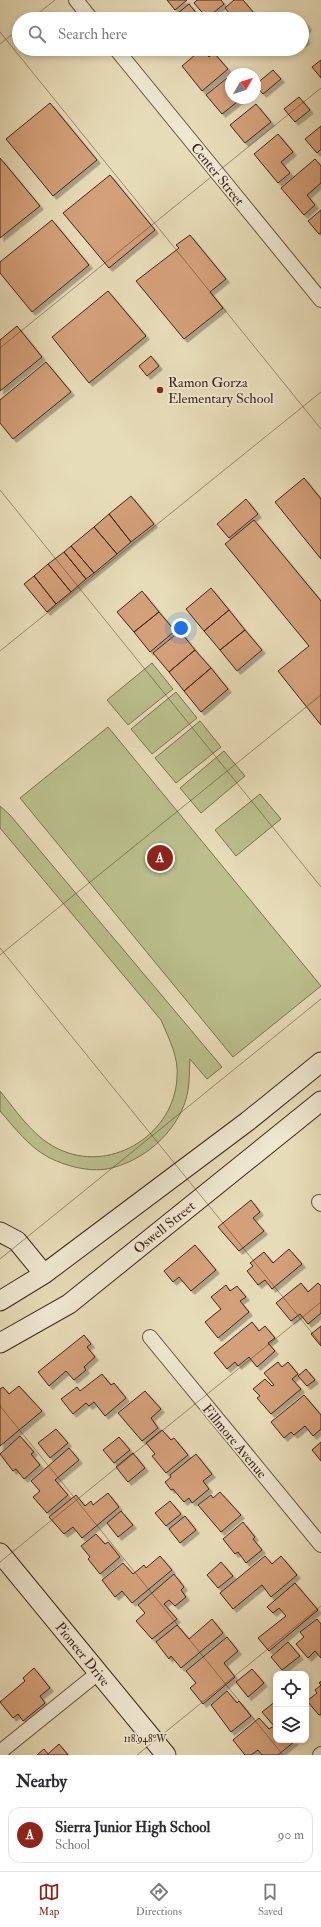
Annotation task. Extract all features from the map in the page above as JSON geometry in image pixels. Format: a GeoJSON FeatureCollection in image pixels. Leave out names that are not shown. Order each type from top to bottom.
{"type":"FeatureCollection","features":[{"type":"Feature","properties":{"kind":"main road"},"geometry":{"type":"LineString","coordinates":[[0,1301],[44,1274],[248,1121],[321,1062]]}},
{"type":"Feature","properties":{"kind":"main road","name":"Oswell Street"},"geometry":{"type":"LineString","coordinates":[[0,1343],[69,1304],[321,1101]]}},
{"type":"Feature","properties":{"kind":"main road"},"geometry":{"type":"LineString","coordinates":[[0,1232],[17,1241],[44,1274]]}},
{"type":"Feature","properties":{"kind":"main road","name":"Pioneer Drive"},"geometry":{"type":"LineString","coordinates":[[0,1553],[166,1755]]}},
{"type":"Feature","properties":{"kind":"street"},"geometry":{"type":"LineString","coordinates":[[76,0],[85,12]]}},
{"type":"Feature","properties":{"kind":"street","name":"Center Street"},"geometry":{"type":"LineString","coordinates":[[122,56],[321,300]]}},
{"type":"Feature","properties":{"kind":"street","name":"Fillmore Avenue"},"geometry":{"type":"LineString","coordinates":[[150,1337],[321,1545]]}},
{"type":"Feature","properties":{"kind":"street"},"geometry":{"type":"LineString","coordinates":[[0,1752],[98,1673]]}},
{"type":"Feature","properties":{"kind":"green space"},"geometry":{"type":"Polygon","coordinates":[[[152,663],[173,689],[128,725],[107,700],[152,663]]]}},
{"type":"Feature","properties":{"kind":"green space"},"geometry":{"type":"Polygon","coordinates":[[[176,692],[197,718],[152,754],[131,729],[176,692]]]}},
{"type":"Feature","properties":{"kind":"green space"},"geometry":{"type":"Polygon","coordinates":[[[200,721],[221,747],[176,783],[155,758],[200,721]]]}},
{"type":"Feature","properties":{"kind":"green space"},"geometry":{"type":"Polygon","coordinates":[[[108,727],[321,986],[233,1057],[20,798],[108,727]]]}},
{"type":"Feature","properties":{"kind":"green space"},"geometry":{"type":"Polygon","coordinates":[[[224,751],[245,776],[201,813],[180,788],[224,751]]]}},
{"type":"Feature","properties":{"kind":"green space"},"geometry":{"type":"Polygon","coordinates":[[[260,794],[281,819],[236,856],[215,830],[260,794]]]}},
{"type":"Feature","properties":{"kind":"green space"},"geometry":{"type":"Polygon","coordinates":[[[0,806],[10,815],[222,1067],[207,1079],[190,1059],[189,1084],[186,1099],[174,1123],[166,1134],[145,1153],[120,1165],[107,1169],[92,1170],[69,1166],[48,1157],[34,1148],[0,1111],[0,1091],[20,1117],[36,1133],[53,1146],[63,1151],[82,1156],[102,1156],[121,1152],[138,1143],[153,1131],[165,1116],[173,1098],[177,1070],[173,1048],[161,1020],[0,828],[0,806]]]}},
{"type":"Feature","properties":{"kind":"building"},"geometry":{"type":"Polygon","coordinates":[[[167,0],[187,0],[175,10],[167,0]]]}},
{"type":"Feature","properties":{"kind":"building"},"geometry":{"type":"Polygon","coordinates":[[[197,0],[221,0],[224,4],[214,12],[202,12],[194,3],[197,0]]]}},
{"type":"Feature","properties":{"kind":"building"},"geometry":{"type":"Polygon","coordinates":[[[234,0],[243,0],[253,12],[228,12],[225,8],[234,0]]]}},
{"type":"Feature","properties":{"kind":"building"},"geometry":{"type":"Polygon","coordinates":[[[189,4],[195,12],[179,12],[189,4]]]}},
{"type":"Feature","properties":{"kind":"building"},"geometry":{"type":"Polygon","coordinates":[[[194,56],[217,56],[227,68],[225,68],[225,72],[202,91],[182,66],[194,56]]]}},
{"type":"Feature","properties":{"kind":"building"},"geometry":{"type":"Polygon","coordinates":[[[321,60],[321,78],[312,67],[321,60]]]}},
{"type":"Feature","properties":{"kind":"building"},"geometry":{"type":"Polygon","coordinates":[[[273,70],[281,79],[263,94],[261,92],[261,80],[273,70]]]}},
{"type":"Feature","properties":{"kind":"building"},"geometry":{"type":"Polygon","coordinates":[[[225,80],[225,104],[234,104],[222,114],[206,95],[225,80]]]}},
{"type":"Feature","properties":{"kind":"building"},"geometry":{"type":"Polygon","coordinates":[[[299,97],[310,110],[295,122],[284,109],[299,97]]]}},
{"type":"Feature","properties":{"kind":"building"},"geometry":{"type":"Polygon","coordinates":[[[50,103],[97,160],[53,196],[6,139],[50,103]]]}},
{"type":"Feature","properties":{"kind":"building"},"geometry":{"type":"Polygon","coordinates":[[[256,104],[271,122],[245,143],[230,125],[256,104]]]}},
{"type":"Feature","properties":{"kind":"building"},"geometry":{"type":"Polygon","coordinates":[[[321,126],[321,149],[317,153],[305,139],[321,126]]]}},
{"type":"Feature","properties":{"kind":"building"},"geometry":{"type":"Polygon","coordinates":[[[278,134],[293,152],[281,162],[290,173],[278,183],[254,154],[278,134]]]}},
{"type":"Feature","properties":{"kind":"building"},"geometry":{"type":"Polygon","coordinates":[[[0,158],[40,206],[0,238],[0,158]]]}},
{"type":"Feature","properties":{"kind":"building"},"geometry":{"type":"Polygon","coordinates":[[[315,159],[321,166],[321,183],[307,195],[315,205],[304,215],[281,188],[315,159]]]}},
{"type":"Feature","properties":{"kind":"building"},"geometry":{"type":"Polygon","coordinates":[[[110,175],[155,230],[109,268],[63,213],[110,175]]]}},
{"type":"Feature","properties":{"kind":"building"},"geometry":{"type":"Polygon","coordinates":[[[321,210],[321,233],[319,234],[308,221],[321,210]]]}},
{"type":"Feature","properties":{"kind":"building"},"geometry":{"type":"Polygon","coordinates":[[[52,220],[89,265],[32,312],[0,273],[0,262],[52,220]]]}},
{"type":"Feature","properties":{"kind":"building"},"geometry":{"type":"Polygon","coordinates":[[[190,235],[226,279],[210,292],[223,308],[184,339],[136,281],[179,248],[176,245],[190,235]]]}},
{"type":"Feature","properties":{"kind":"building"},"geometry":{"type":"Polygon","coordinates":[[[108,291],[146,336],[89,383],[52,337],[108,291]]]}},
{"type":"Feature","properties":{"kind":"building"},"geometry":{"type":"Polygon","coordinates":[[[17,326],[42,357],[0,391],[0,340],[17,326]]]}},
{"type":"Feature","properties":{"kind":"building"},"geometry":{"type":"Polygon","coordinates":[[[151,356],[159,366],[147,376],[139,366],[151,356]]]}},
{"type":"Feature","properties":{"kind":"building"},"geometry":{"type":"Polygon","coordinates":[[[46,362],[71,392],[13,439],[0,423],[0,400],[46,362]]]}},
{"type":"Feature","properties":{"kind":"building"},"geometry":{"type":"Polygon","coordinates":[[[304,478],[321,499],[321,559],[275,502],[304,478]]]}},
{"type":"Feature","properties":{"kind":"building"},"geometry":{"type":"Polygon","coordinates":[[[131,496],[154,524],[131,542],[109,514],[131,496]]]}},
{"type":"Feature","properties":{"kind":"building"},"geometry":{"type":"Polygon","coordinates":[[[246,499],[258,514],[229,538],[217,524],[246,499]]]}},
{"type":"Feature","properties":{"kind":"building"},"geometry":{"type":"Polygon","coordinates":[[[109,514],[131,542],[117,554],[94,527],[109,514]]]}},
{"type":"Feature","properties":{"kind":"building"},"geometry":{"type":"Polygon","coordinates":[[[254,520],[321,601],[321,725],[278,671],[309,646],[225,544],[254,520]]]}},
{"type":"Feature","properties":{"kind":"building"},"geometry":{"type":"Polygon","coordinates":[[[94,527],[117,554],[94,573],[71,546],[94,527]]]}},
{"type":"Feature","properties":{"kind":"building"},"geometry":{"type":"Polygon","coordinates":[[[71,546],[94,573],[86,579],[64,552],[71,546]]]}},
{"type":"Feature","properties":{"kind":"building"},"geometry":{"type":"Polygon","coordinates":[[[64,552],[86,579],[71,592],[48,564],[64,552]]]}},
{"type":"Feature","properties":{"kind":"building"},"geometry":{"type":"Polygon","coordinates":[[[48,564],[71,592],[56,604],[34,576],[48,564]]]}},
{"type":"Feature","properties":{"kind":"building"},"geometry":{"type":"Polygon","coordinates":[[[34,576],[56,604],[47,612],[24,584],[34,576]]]}},
{"type":"Feature","properties":{"kind":"building"},"geometry":{"type":"Polygon","coordinates":[[[211,588],[229,610],[204,631],[186,609],[211,588]]]}},
{"type":"Feature","properties":{"kind":"building"},"geometry":{"type":"Polygon","coordinates":[[[142,591],[159,612],[134,632],[117,612],[142,591]]]}},
{"type":"Feature","properties":{"kind":"building"},"geometry":{"type":"Polygon","coordinates":[[[229,610],[245,630],[220,650],[204,631],[229,610]]]}},
{"type":"Feature","properties":{"kind":"building"},"geometry":{"type":"Polygon","coordinates":[[[159,612],[175,631],[150,652],[134,632],[159,612]]]}},
{"type":"Feature","properties":{"kind":"building"},"geometry":{"type":"Polygon","coordinates":[[[245,630],[262,650],[237,671],[220,650],[245,630]]]}},
{"type":"Feature","properties":{"kind":"building"},"geometry":{"type":"Polygon","coordinates":[[[180,631],[195,650],[169,672],[153,653],[180,631]]]}},
{"type":"Feature","properties":{"kind":"building"},"geometry":{"type":"Polygon","coordinates":[[[195,650],[211,668],[184,691],[169,672],[195,650]]]}},
{"type":"Feature","properties":{"kind":"building"},"geometry":{"type":"Polygon","coordinates":[[[211,668],[228,689],[201,712],[184,691],[211,668]]]}},
{"type":"Feature","properties":{"kind":"building"},"geometry":{"type":"Polygon","coordinates":[[[251,1200],[260,1212],[253,1218],[264,1231],[239,1251],[218,1227],[251,1200]]]}},
{"type":"Feature","properties":{"kind":"building"},"geometry":{"type":"Polygon","coordinates":[[[195,1245],[216,1270],[191,1291],[179,1277],[173,1282],[164,1271],[195,1245]]]}},
{"type":"Feature","properties":{"kind":"building"},"geometry":{"type":"Polygon","coordinates":[[[289,1249],[302,1264],[272,1289],[265,1280],[258,1285],[247,1271],[253,1266],[250,1263],[264,1252],[273,1263],[289,1249]]]}},
{"type":"Feature","properties":{"kind":"building"},"geometry":{"type":"Polygon","coordinates":[[[301,1283],[308,1292],[318,1283],[321,1286],[321,1313],[308,1324],[300,1314],[291,1321],[276,1303],[301,1283]]]}},
{"type":"Feature","properties":{"kind":"building"},"geometry":{"type":"Polygon","coordinates":[[[226,1285],[230,1291],[237,1286],[246,1297],[240,1301],[249,1312],[218,1338],[205,1322],[221,1309],[211,1297],[226,1285]]]}},
{"type":"Feature","properties":{"kind":"building"},"geometry":{"type":"Polygon","coordinates":[[[252,1322],[259,1331],[265,1326],[275,1338],[268,1343],[275,1351],[257,1367],[249,1357],[238,1366],[235,1362],[227,1369],[214,1353],[252,1322]]]}},
{"type":"Feature","properties":{"kind":"building"},"geometry":{"type":"Polygon","coordinates":[[[321,1326],[321,1346],[311,1334],[321,1326]]]}},
{"type":"Feature","properties":{"kind":"building"},"geometry":{"type":"Polygon","coordinates":[[[84,1335],[91,1344],[87,1347],[95,1357],[84,1367],[86,1370],[74,1380],[66,1371],[49,1386],[38,1372],[84,1335]]]}},
{"type":"Feature","properties":{"kind":"building"},"geometry":{"type":"Polygon","coordinates":[[[278,1362],[282,1367],[288,1362],[298,1374],[292,1379],[301,1389],[271,1414],[257,1398],[260,1396],[253,1389],[265,1379],[272,1386],[274,1385],[264,1373],[278,1362]]]}},
{"type":"Feature","properties":{"kind":"building"},"geometry":{"type":"Polygon","coordinates":[[[306,1369],[315,1380],[307,1386],[298,1376],[306,1369]]]}},
{"type":"Feature","properties":{"kind":"building"},"geometry":{"type":"Polygon","coordinates":[[[102,1374],[111,1385],[114,1383],[126,1398],[105,1416],[94,1402],[89,1406],[86,1403],[73,1414],[61,1399],[77,1387],[80,1391],[102,1374]]]}},
{"type":"Feature","properties":{"kind":"building"},"geometry":{"type":"Polygon","coordinates":[[[19,1386],[42,1411],[0,1446],[0,1389],[3,1387],[9,1394],[19,1386]]]}},
{"type":"Feature","properties":{"kind":"building"},"geometry":{"type":"Polygon","coordinates":[[[145,1391],[161,1409],[151,1418],[158,1428],[142,1441],[118,1413],[145,1391]]]}},
{"type":"Feature","properties":{"kind":"building"},"geometry":{"type":"Polygon","coordinates":[[[304,1395],[321,1415],[321,1429],[313,1436],[305,1426],[294,1435],[291,1432],[284,1438],[271,1422],[304,1395]]]}},
{"type":"Feature","properties":{"kind":"building"},"geometry":{"type":"Polygon","coordinates":[[[56,1429],[68,1443],[50,1458],[38,1443],[56,1429]]]}},
{"type":"Feature","properties":{"kind":"building"},"geometry":{"type":"Polygon","coordinates":[[[162,1430],[171,1440],[174,1438],[188,1455],[166,1473],[152,1456],[155,1454],[146,1443],[162,1430]]]}},
{"type":"Feature","properties":{"kind":"building"},"geometry":{"type":"Polygon","coordinates":[[[20,1436],[34,1452],[31,1454],[40,1465],[24,1479],[16,1469],[13,1471],[0,1454],[20,1436]]]}},
{"type":"Feature","properties":{"kind":"building"},"geometry":{"type":"Polygon","coordinates":[[[119,1437],[130,1450],[114,1463],[103,1450],[119,1437]]]}},
{"type":"Feature","properties":{"kind":"building"},"geometry":{"type":"Polygon","coordinates":[[[321,1442],[321,1461],[312,1450],[321,1442]]]}},
{"type":"Feature","properties":{"kind":"building"},"geometry":{"type":"Polygon","coordinates":[[[69,1448],[79,1460],[55,1480],[68,1495],[47,1513],[33,1497],[40,1491],[31,1481],[69,1448]]]}},
{"type":"Feature","properties":{"kind":"building"},"geometry":{"type":"Polygon","coordinates":[[[133,1453],[145,1468],[128,1482],[116,1467],[133,1453]]]}},
{"type":"Feature","properties":{"kind":"building"},"geometry":{"type":"Polygon","coordinates":[[[196,1454],[212,1474],[203,1481],[209,1489],[192,1503],[189,1498],[184,1502],[165,1482],[171,1477],[170,1475],[196,1454]]]}},
{"type":"Feature","properties":{"kind":"building"},"geometry":{"type":"Polygon","coordinates":[[[220,1492],[241,1515],[221,1532],[198,1505],[211,1495],[213,1498],[220,1492]]]}},
{"type":"Feature","properties":{"kind":"building"},"geometry":{"type":"Polygon","coordinates":[[[108,1493],[119,1507],[82,1538],[73,1527],[64,1534],[49,1517],[76,1495],[85,1506],[91,1501],[93,1505],[108,1493]]]}},
{"type":"Feature","properties":{"kind":"building"},"geometry":{"type":"Polygon","coordinates":[[[170,1501],[181,1514],[166,1526],[155,1513],[170,1501]]]}},
{"type":"Feature","properties":{"kind":"building"},"geometry":{"type":"Polygon","coordinates":[[[121,1511],[133,1525],[118,1537],[107,1523],[121,1511]]]}},
{"type":"Feature","properties":{"kind":"building"},"geometry":{"type":"Polygon","coordinates":[[[185,1516],[196,1530],[180,1543],[169,1529],[185,1516]]]}},
{"type":"Feature","properties":{"kind":"building"},"geometry":{"type":"Polygon","coordinates":[[[243,1522],[255,1537],[253,1539],[262,1550],[246,1563],[238,1552],[235,1554],[223,1539],[243,1522]]]}},
{"type":"Feature","properties":{"kind":"building"},"geometry":{"type":"Polygon","coordinates":[[[96,1534],[105,1544],[108,1542],[120,1557],[100,1574],[88,1559],[90,1557],[81,1546],[96,1534]]]}},
{"type":"Feature","properties":{"kind":"building"},"geometry":{"type":"Polygon","coordinates":[[[160,1556],[172,1570],[132,1603],[122,1591],[115,1597],[102,1580],[123,1563],[133,1574],[144,1565],[146,1568],[160,1556]]]}},
{"type":"Feature","properties":{"kind":"building"},"geometry":{"type":"Polygon","coordinates":[[[265,1556],[272,1564],[281,1556],[297,1575],[271,1597],[262,1585],[233,1609],[220,1593],[265,1556]]]}},
{"type":"Feature","properties":{"kind":"building"},"geometry":{"type":"Polygon","coordinates":[[[221,1562],[233,1576],[218,1588],[207,1575],[221,1562]]]}},
{"type":"Feature","properties":{"kind":"building"},"geometry":{"type":"Polygon","coordinates":[[[174,1574],[184,1587],[181,1590],[186,1597],[175,1606],[169,1600],[164,1604],[177,1619],[152,1639],[136,1621],[145,1613],[138,1605],[174,1574]]]}},
{"type":"Feature","properties":{"kind":"building"},"geometry":{"type":"Polygon","coordinates":[[[295,1583],[318,1610],[269,1651],[258,1638],[286,1616],[279,1608],[273,1613],[267,1607],[295,1583]]]}},
{"type":"Feature","properties":{"kind":"building"},"geometry":{"type":"Polygon","coordinates":[[[212,1619],[223,1633],[181,1668],[171,1656],[169,1659],[156,1642],[177,1625],[189,1639],[212,1619]]]}},
{"type":"Feature","properties":{"kind":"building"},"geometry":{"type":"Polygon","coordinates":[[[317,1619],[321,1624],[321,1658],[315,1651],[308,1658],[296,1644],[304,1637],[300,1632],[317,1619]]]}},
{"type":"Feature","properties":{"kind":"building"},"geometry":{"type":"Polygon","coordinates":[[[227,1637],[238,1651],[224,1663],[235,1677],[203,1704],[190,1688],[196,1683],[186,1671],[227,1637]]]}},
{"type":"Feature","properties":{"kind":"building"},"geometry":{"type":"Polygon","coordinates":[[[288,1642],[300,1656],[282,1670],[271,1657],[288,1642]]]}},
{"type":"Feature","properties":{"kind":"building"},"geometry":{"type":"Polygon","coordinates":[[[34,1668],[50,1688],[40,1696],[45,1703],[23,1721],[18,1714],[13,1718],[0,1702],[25,1681],[23,1678],[34,1668]]]}},
{"type":"Feature","properties":{"kind":"building"},"geometry":{"type":"Polygon","coordinates":[[[252,1669],[264,1683],[248,1697],[236,1682],[252,1669]]]}},
{"type":"Feature","properties":{"kind":"building"},"geometry":{"type":"Polygon","coordinates":[[[321,1685],[321,1714],[319,1715],[309,1703],[309,1699],[317,1693],[315,1690],[321,1685]]]}},
{"type":"Feature","properties":{"kind":"building"},"geometry":{"type":"Polygon","coordinates":[[[227,1691],[237,1703],[239,1701],[251,1716],[231,1732],[211,1705],[227,1691]]]}},
{"type":"Feature","properties":{"kind":"building"},"geometry":{"type":"Polygon","coordinates":[[[273,1703],[273,1725],[262,1712],[273,1703]]]}},
{"type":"Feature","properties":{"kind":"building"},"geometry":{"type":"Polygon","coordinates":[[[259,1718],[269,1729],[273,1727],[273,1743],[293,1743],[278,1755],[262,1755],[258,1750],[251,1755],[245,1755],[233,1740],[259,1718]]]}},
{"type":"Feature","properties":{"kind":"building"},"geometry":{"type":"Polygon","coordinates":[[[59,1744],[68,1755],[37,1755],[44,1749],[48,1754],[59,1744]]]}},
{"type":"Feature","properties":{"kind":"place","name":"Ramon Gorza Elementary School"},"geometry":{"type":"Point","coordinates":[160,390]}},
{"type":"Feature","properties":{"kind":"place","name":"Sierra Junior High School"},"geometry":{"type":"Point","coordinates":[160,858]}}]}
